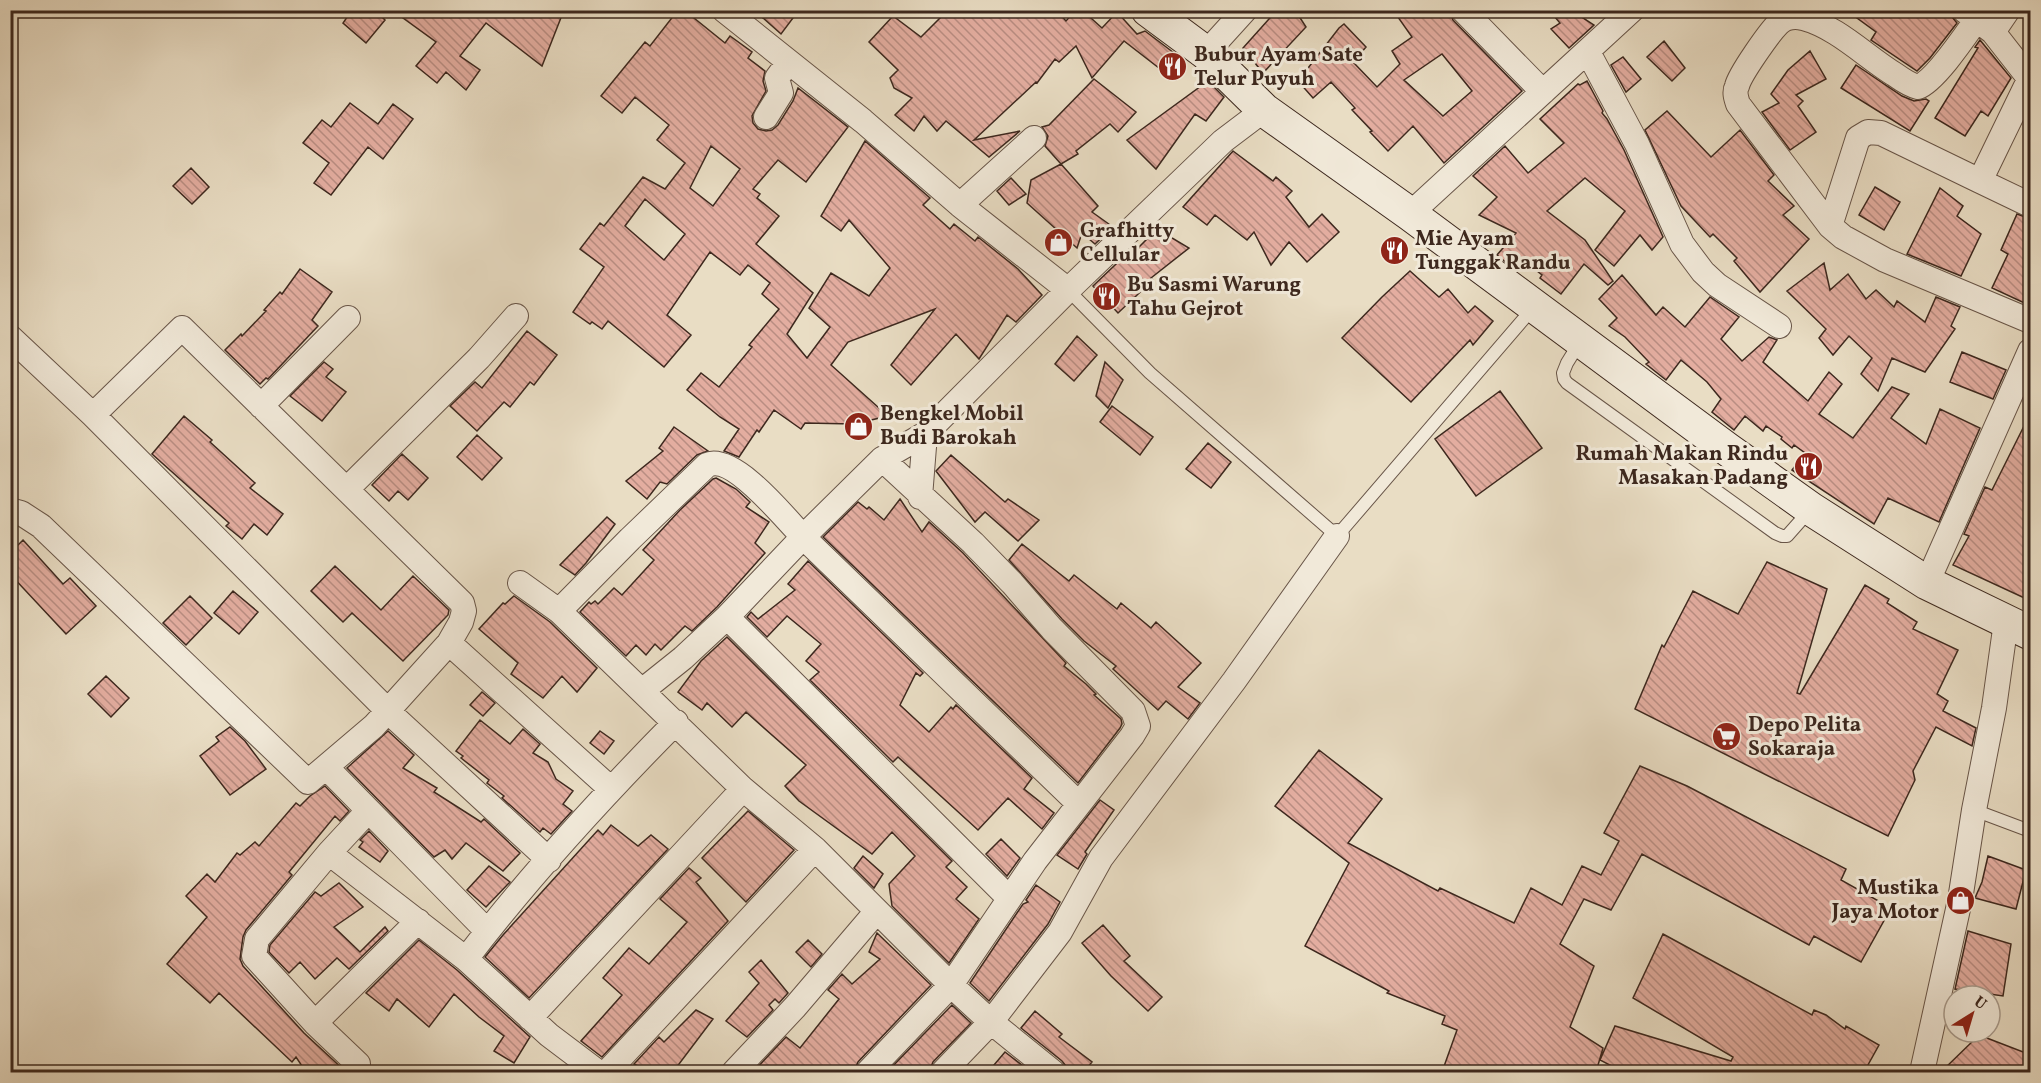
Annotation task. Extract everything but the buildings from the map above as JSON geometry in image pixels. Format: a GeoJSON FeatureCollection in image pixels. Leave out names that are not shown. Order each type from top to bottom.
{"type":"FeatureCollection","features":[{"type":"Feature","properties":{"kind":"main road"},"geometry":{"type":"LineString","coordinates":[[1148,10],[1206,53],[1264,110],[1410,214],[1811,509],[1927,583],[2018,628]]}},
{"type":"Feature","properties":{"kind":"street"},"geometry":{"type":"LineString","coordinates":[[724,10],[863,121],[960,205],[1068,290]]}},
{"type":"Feature","properties":{"kind":"street"},"geometry":{"type":"LineString","coordinates":[[1206,53],[1245,10]]}},
{"type":"Feature","properties":{"kind":"street"},"geometry":{"type":"LineString","coordinates":[[1410,214],[1632,10]]}},
{"type":"Feature","properties":{"kind":"street"},"geometry":{"type":"LineString","coordinates":[[2008,10],[1978,20],[1940,69],[1924,85],[1918,87],[1886,69],[1844,38],[1815,22],[1801,17],[1789,18],[1778,24],[1736,86],[1735,94],[1738,104],[1830,226],[1843,237],[1885,261],[2031,321]]}},
{"type":"Feature","properties":{"kind":"street"},"geometry":{"type":"LineString","coordinates":[[1469,12],[1543,92]]}},
{"type":"Feature","properties":{"kind":"street"},"geometry":{"type":"LineString","coordinates":[[1978,20],[2030,78],[1980,181]]}},
{"type":"Feature","properties":{"kind":"street"},"geometry":{"type":"LineString","coordinates":[[1588,52],[1637,144],[1682,244],[1703,272],[1717,285],[1779,326]]}},
{"type":"Feature","properties":{"kind":"street"},"geometry":{"type":"LineString","coordinates":[[766,117],[781,93],[777,78],[788,63]]}},
{"type":"Feature","properties":{"kind":"street"},"geometry":{"type":"LineString","coordinates":[[643,690],[727,618],[803,537],[882,459],[924,434],[1068,290],[1223,141],[1264,110]]}},
{"type":"Feature","properties":{"kind":"street"},"geometry":{"type":"LineString","coordinates":[[1830,226],[1858,138],[1868,132],[1881,133],[2031,205]]}},
{"type":"Feature","properties":{"kind":"street"},"geometry":{"type":"LineString","coordinates":[[960,205],[1034,138]]}},
{"type":"Feature","properties":{"kind":"street"},"geometry":{"type":"LineString","coordinates":[[347,489],[479,358],[516,316]]}},
{"type":"Feature","properties":{"kind":"street"},"geometry":{"type":"LineString","coordinates":[[261,406],[348,318]]}},
{"type":"Feature","properties":{"kind":"street"},"geometry":{"type":"LineString","coordinates":[[10,510],[21,513],[41,526],[308,782],[374,726],[449,643],[461,622],[464,611],[462,603],[182,328],[93,415]]}},
{"type":"Feature","properties":{"kind":"street"},"geometry":{"type":"LineString","coordinates":[[10,337],[93,415],[387,710],[549,860]]}},
{"type":"Feature","properties":{"kind":"street"},"geometry":{"type":"LineString","coordinates":[[1927,583],[2031,351]]}},
{"type":"Feature","properties":{"kind":"street"},"geometry":{"type":"LineString","coordinates":[[920,496],[924,434]]}},
{"type":"Feature","properties":{"kind":"street"},"geometry":{"type":"LineString","coordinates":[[868,1072],[951,985],[1009,898],[1138,726],[1133,711],[1052,628],[1012,583],[973,543],[882,459]]}},
{"type":"Feature","properties":{"kind":"street"},"geometry":{"type":"LineString","coordinates":[[559,611],[707,465],[713,462],[726,465],[742,476],[1079,804]]}},
{"type":"Feature","properties":{"kind":"street"},"geometry":{"type":"LineString","coordinates":[[943,1072],[991,1022],[1060,932],[1101,858],[1234,681],[1337,536]]}},
{"type":"Feature","properties":{"kind":"street"},"geometry":{"type":"LineString","coordinates":[[520,582],[559,611],[743,789],[815,849],[991,1022],[1053,1072]]}},
{"type":"Feature","properties":{"kind":"street"},"geometry":{"type":"LineString","coordinates":[[727,618],[1009,898]]}},
{"type":"Feature","properties":{"kind":"street"},"geometry":{"type":"LineString","coordinates":[[1922,1072],[1960,900],[1974,810],[1994,708],[2018,628]]}},
{"type":"Feature","properties":{"kind":"street"},"geometry":{"type":"LineString","coordinates":[[449,643],[611,789]]}},
{"type":"Feature","properties":{"kind":"street"},"geometry":{"type":"LineString","coordinates":[[466,959],[487,931],[611,789],[676,722]]}},
{"type":"Feature","properties":{"kind":"street"},"geometry":{"type":"LineString","coordinates":[[326,767],[487,931]]}},
{"type":"Feature","properties":{"kind":"street"},"geometry":{"type":"LineString","coordinates":[[530,1018],[743,789]]}},
{"type":"Feature","properties":{"kind":"street"},"geometry":{"type":"LineString","coordinates":[[358,1064],[315,1023],[254,956],[257,939],[329,853],[368,811]]}},
{"type":"Feature","properties":{"kind":"street"},"geometry":{"type":"LineString","coordinates":[[607,1072],[815,849]]}},
{"type":"Feature","properties":{"kind":"street"},"geometry":{"type":"LineString","coordinates":[[329,853],[466,959],[530,1018],[597,1072]]}},
{"type":"Feature","properties":{"kind":"street"},"geometry":{"type":"LineString","coordinates":[[734,1072],[795,1007],[877,911]]}},
{"type":"Feature","properties":{"kind":"street"},"geometry":{"type":"LineString","coordinates":[[315,1023],[418,921]]}},
{"type":"Feature","properties":{"kind":"lane"},"geometry":{"type":"LineString","coordinates":[[1068,290],[1150,373],[1337,536],[1534,307]]}},
{"type":"Feature","properties":{"kind":"lane"},"geometry":{"type":"LineString","coordinates":[[1974,810],[2031,831]]}},
{"type":"Feature","properties":{"kind":"place","name":"Bubur Ayam Sate Telur Puyuh"},"geometry":{"type":"Point","coordinates":[1173,67]}},
{"type":"Feature","properties":{"kind":"place","name":"Grafhitty Cellular"},"geometry":{"type":"Point","coordinates":[1059,243]}},
{"type":"Feature","properties":{"kind":"place","name":"Mie Ayam Tunggak Randu"},"geometry":{"type":"Point","coordinates":[1394,251]}},
{"type":"Feature","properties":{"kind":"place","name":"Bu Sasmi Warung Tahu Gejrot"},"geometry":{"type":"Point","coordinates":[1106,297]}},
{"type":"Feature","properties":{"kind":"place","name":"Bengkel Mobil Budi Barokah"},"geometry":{"type":"Point","coordinates":[859,426]}},
{"type":"Feature","properties":{"kind":"place","name":"Rumah Makan Rindu Masakan Padang"},"geometry":{"type":"Point","coordinates":[1809,466]}},
{"type":"Feature","properties":{"kind":"place","name":"Depo Pelita Sokaraja"},"geometry":{"type":"Point","coordinates":[1727,737]}},
{"type":"Feature","properties":{"kind":"place","name":"Mustika Jaya Motor"},"geometry":{"type":"Point","coordinates":[1960,900]}}]}
